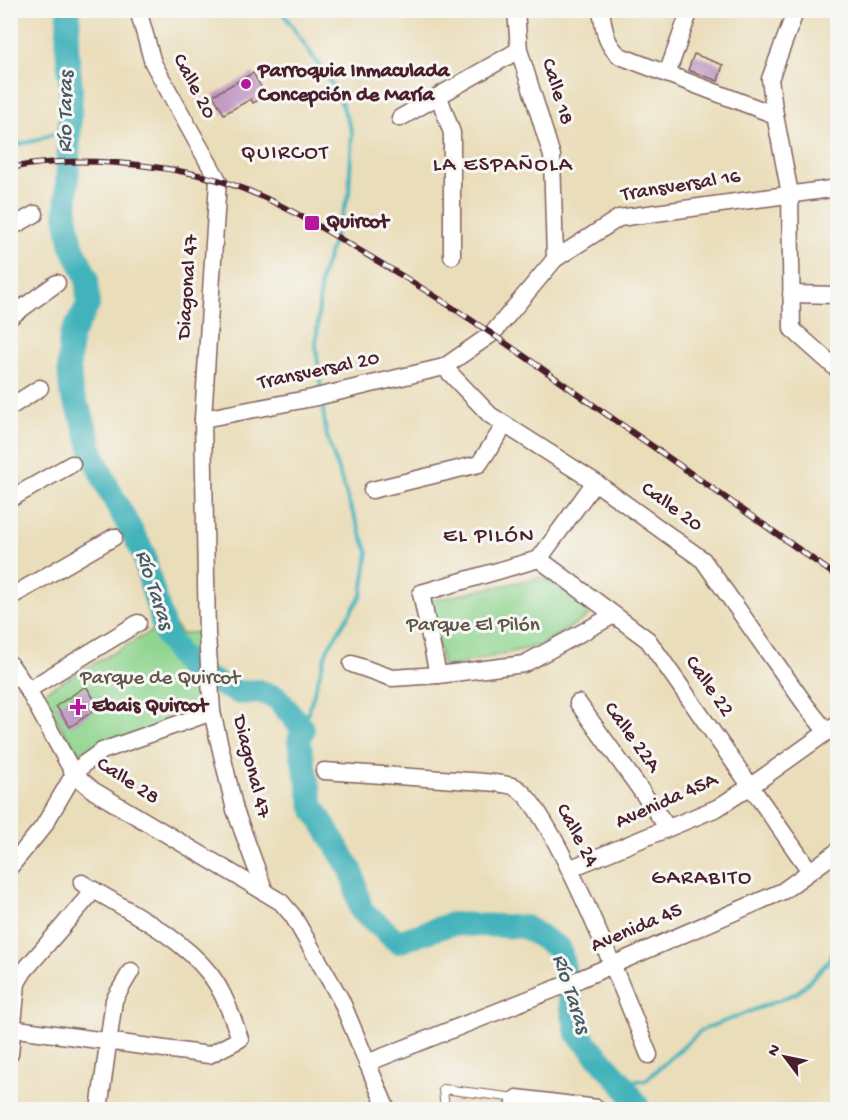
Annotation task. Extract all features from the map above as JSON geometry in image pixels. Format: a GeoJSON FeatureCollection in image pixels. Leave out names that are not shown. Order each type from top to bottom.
{"type":"FeatureCollection","features":[{"type":"Feature","properties":{"kind":"street","name":"Calle 20"},"geometry":{"type":"LineString","coordinates":[[138,10],[153,63],[218,180]]}},
{"type":"Feature","properties":{"kind":"street","name":"Calle 18"},"geometry":{"type":"LineString","coordinates":[[516,10],[519,50],[552,156],[555,259]]}},
{"type":"Feature","properties":{"kind":"street"},"geometry":{"type":"LineString","coordinates":[[601,10],[605,35],[611,49],[620,56],[775,115]]}},
{"type":"Feature","properties":{"kind":"street"},"geometry":{"type":"LineString","coordinates":[[667,74],[690,10]]}},
{"type":"Feature","properties":{"kind":"street"},"geometry":{"type":"LineString","coordinates":[[795,10],[770,79],[790,194],[792,329],[837,370]]}},
{"type":"Feature","properties":{"kind":"street"},"geometry":{"type":"LineString","coordinates":[[400,117],[519,50]]}},
{"type":"Feature","properties":{"kind":"street"},"geometry":{"type":"LineString","coordinates":[[439,97],[452,133],[452,256]]}},
{"type":"Feature","properties":{"kind":"street","name":"Diagonal 47"},"geometry":{"type":"LineString","coordinates":[[218,180],[203,419],[207,634],[212,711],[235,810],[265,892]]}},
{"type":"Feature","properties":{"kind":"street","name":"Transversal 16"},"geometry":{"type":"LineString","coordinates":[[444,367],[492,333],[555,259],[618,218],[837,188]]}},
{"type":"Feature","properties":{"kind":"street"},"geometry":{"type":"LineString","coordinates":[[10,228],[35,214]]}},
{"type":"Feature","properties":{"kind":"street"},"geometry":{"type":"LineString","coordinates":[[10,317],[57,284]]}},
{"type":"Feature","properties":{"kind":"street"},"geometry":{"type":"LineString","coordinates":[[791,294],[837,295]]}},
{"type":"Feature","properties":{"kind":"street","name":"Calle 20"},"geometry":{"type":"LineString","coordinates":[[444,367],[490,415],[596,482],[703,560],[807,707],[832,728]]}},
{"type":"Feature","properties":{"kind":"street","name":"Transversal 20"},"geometry":{"type":"LineString","coordinates":[[203,419],[312,398],[444,367]]}},
{"type":"Feature","properties":{"kind":"street"},"geometry":{"type":"LineString","coordinates":[[10,407],[40,388]]}},
{"type":"Feature","properties":{"kind":"street"},"geometry":{"type":"LineString","coordinates":[[372,490],[479,464],[505,424]]}},
{"type":"Feature","properties":{"kind":"street"},"geometry":{"type":"LineString","coordinates":[[10,499],[72,464]]}},
{"type":"Feature","properties":{"kind":"street"},"geometry":{"type":"LineString","coordinates":[[438,675],[421,593],[539,559],[596,482]]}},
{"type":"Feature","properties":{"kind":"street"},"geometry":{"type":"LineString","coordinates":[[10,597],[114,537]]}},
{"type":"Feature","properties":{"kind":"street","name":"Calle 22"},"geometry":{"type":"LineString","coordinates":[[539,559],[648,640],[810,871]]}},
{"type":"Feature","properties":{"kind":"street"},"geometry":{"type":"LineString","coordinates":[[352,664],[392,678],[438,675],[524,664],[614,615]]}},
{"type":"Feature","properties":{"kind":"street"},"geometry":{"type":"LineString","coordinates":[[28,690],[138,623]]}},
{"type":"Feature","properties":{"kind":"street","name":"Calle 28"},"geometry":{"type":"LineString","coordinates":[[10,664],[28,690],[75,774],[94,790],[265,892]]}},
{"type":"Feature","properties":{"kind":"street","name":"Calle 22A"},"geometry":{"type":"LineString","coordinates":[[578,703],[668,828]]}},
{"type":"Feature","properties":{"kind":"street"},"geometry":{"type":"LineString","coordinates":[[10,867],[43,827],[75,774],[85,763],[102,751],[212,711]]}},
{"type":"Feature","properties":{"kind":"street","name":"Avenida 45A"},"geometry":{"type":"LineString","coordinates":[[569,869],[717,808],[832,728]]}},
{"type":"Feature","properties":{"kind":"street","name":"Calle 24"},"geometry":{"type":"LineString","coordinates":[[324,771],[479,781],[515,787],[537,808],[569,869],[613,964],[649,1055]]}},
{"type":"Feature","properties":{"kind":"street","name":"Avenida 45"},"geometry":{"type":"LineString","coordinates":[[367,1063],[580,979],[783,891],[837,851]]}},
{"type":"Feature","properties":{"kind":"street"},"geometry":{"type":"LineString","coordinates":[[10,1054],[12,1028],[17,982],[88,887],[181,944],[209,973],[230,1007],[240,1039],[209,1055],[12,1028]]}},
{"type":"Feature","properties":{"kind":"street"},"geometry":{"type":"LineString","coordinates":[[265,892],[280,902],[293,916],[341,1000],[387,1110]]}},
{"type":"Feature","properties":{"kind":"street"},"geometry":{"type":"LineString","coordinates":[[99,1110],[114,1000],[131,971]]}},
{"type":"Feature","properties":{"kind":"street"},"geometry":{"type":"LineString","coordinates":[[515,1104],[597,1108]]}},
{"type":"Feature","properties":{"kind":"lane"},"geometry":{"type":"LineString","coordinates":[[445,1110],[443,1089],[515,1104]]}},
{"type":"Feature","properties":{"kind":"green space","name":"Parque El Pilón"},"geometry":{"type":"Polygon","coordinates":[[[542,577],[587,604],[588,616],[541,645],[443,668],[429,601],[542,577]]]}},
{"type":"Feature","properties":{"kind":"green space","name":"Parque de Quircot"},"geometry":{"type":"Polygon","coordinates":[[[172,620],[181,634],[199,632],[212,712],[78,753],[40,694],[172,620]]]}},
{"type":"Feature","properties":{"kind":"building"},"geometry":{"type":"Polygon","coordinates":[[[694,54],[723,65],[718,81],[688,70],[694,54]]]}},
{"type":"Feature","properties":{"kind":"building","name":"Parroquia Inmaculada Concepción de María"},"geometry":{"type":"Polygon","coordinates":[[[253,73],[266,96],[253,103],[251,99],[224,114],[213,95],[253,73]]]}},
{"type":"Feature","properties":{"kind":"building","name":"Ebais Quircot"},"geometry":{"type":"Polygon","coordinates":[[[86,686],[99,707],[70,727],[56,706],[86,686]]]}},
{"type":"Feature","properties":{"kind":"waterway","name":"Río Taras"},"geometry":{"type":"LineString","coordinates":[[69,10],[67,48],[71,89],[66,215],[72,246],[87,278],[88,305],[71,336],[69,366],[71,392],[83,420],[95,460],[144,554],[166,635],[187,665],[198,675],[240,693],[259,691],[277,698],[303,729],[299,741],[313,807],[352,872],[361,910],[398,942],[451,924],[525,927],[560,949],[577,1033],[621,1082],[637,1105],[637,1110]]}},
{"type":"Feature","properties":{"kind":"waterway"},"geometry":{"type":"LineString","coordinates":[[281,10],[337,92],[352,132],[349,194],[321,278],[316,345],[321,390]]}},
{"type":"Feature","properties":{"kind":"waterway"},"geometry":{"type":"LineString","coordinates":[[10,146],[34,141],[70,128]]}},
{"type":"Feature","properties":{"kind":"waterway"},"geometry":{"type":"LineString","coordinates":[[303,729],[327,650],[362,594],[368,552],[326,433],[322,400]]}},
{"type":"Feature","properties":{"kind":"waterway"},"geometry":{"type":"LineString","coordinates":[[621,1082],[646,1080],[702,1030],[797,993],[827,963],[838,940]]}},
{"type":"Feature","properties":{"kind":"railway"},"geometry":{"type":"LineString","coordinates":[[10,168],[60,162],[142,165],[218,180],[281,206],[340,239],[462,314],[838,577]]}},
{"type":"Feature","properties":{"kind":"place","name":"Parroquia Inmaculada Concepción de María"},"geometry":{"type":"Point","coordinates":[246,84]}},
{"type":"Feature","properties":{"kind":"place","name":"Quircot"},"geometry":{"type":"Point","coordinates":[312,223]}},
{"type":"Feature","properties":{"kind":"place","name":"Ebais Quircot"},"geometry":{"type":"Point","coordinates":[78,707]}},
{"type":"Feature","properties":{"kind":"district","name":"QUIRCOT"},"geometry":{"type":"Point","coordinates":[285,154]}},
{"type":"Feature","properties":{"kind":"district","name":"LA ESPAÑOLA"},"geometry":{"type":"Point","coordinates":[503,166]}},
{"type":"Feature","properties":{"kind":"district","name":"EL PILÓN"},"geometry":{"type":"Point","coordinates":[489,537]}},
{"type":"Feature","properties":{"kind":"district","name":"GARABITO"},"geometry":{"type":"Point","coordinates":[702,879]}}]}
